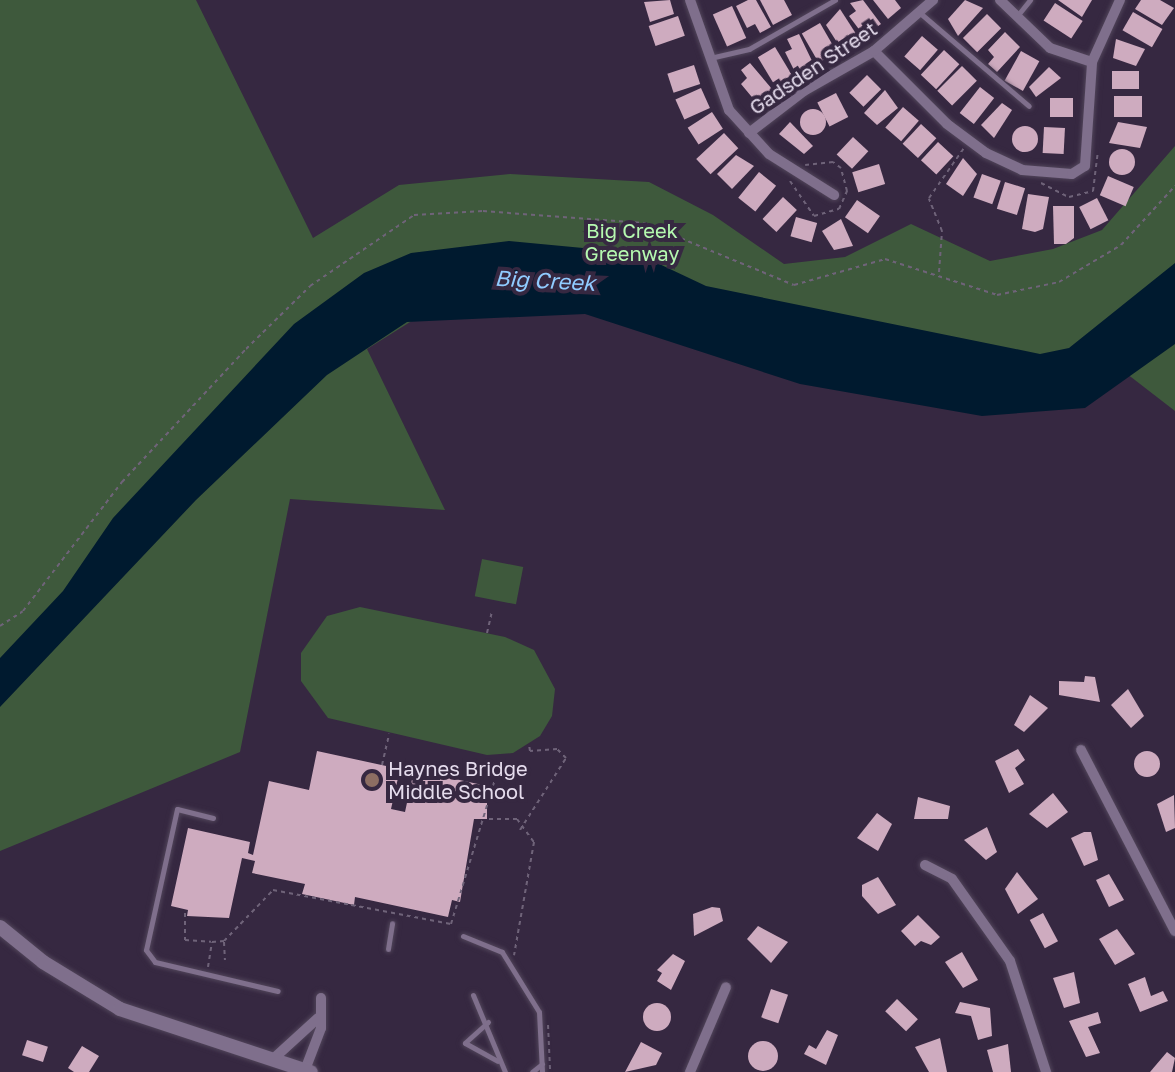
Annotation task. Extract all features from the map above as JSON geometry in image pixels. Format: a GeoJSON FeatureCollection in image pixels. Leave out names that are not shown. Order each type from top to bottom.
{"type":"FeatureCollection","features":[{"type":"Feature","properties":{"kind":"main road"},"geometry":{"type":"LineString","coordinates":[[0,927],[43,962],[120,1009],[308,1071]]}},
{"type":"Feature","properties":{"kind":"street","name":"Gadsden Street"},"geometry":{"type":"LineString","coordinates":[[749,133],[804,91],[874,51],[933,0]]}},
{"type":"Feature","properties":{"kind":"street"},"geometry":{"type":"LineString","coordinates":[[1000,0],[1050,48],[1092,62]]}},
{"type":"Feature","properties":{"kind":"street"},"geometry":{"type":"LineString","coordinates":[[874,51],[966,145],[1003,162],[1046,175],[1085,166],[1092,62],[1120,0]]}},
{"type":"Feature","properties":{"kind":"street"},"geometry":{"type":"LineString","coordinates":[[692,1],[729,110],[749,133],[834,195]]}},
{"type":"Feature","properties":{"kind":"street"},"geometry":{"type":"LineString","coordinates":[[1081,750],[1175,931]]}},
{"type":"Feature","properties":{"kind":"street"},"geometry":{"type":"LineString","coordinates":[[925,865],[952,879],[1010,961],[1046,1072]]}},
{"type":"Feature","properties":{"kind":"street"},"geometry":{"type":"LineString","coordinates":[[690,1072],[726,987]]}},
{"type":"Feature","properties":{"kind":"street"},"geometry":{"type":"LineString","coordinates":[[308,1071],[321,1028],[318,1018],[321,998]]}},
{"type":"Feature","properties":{"kind":"street"},"geometry":{"type":"LineString","coordinates":[[272,1060],[318,1018]]}},
{"type":"Feature","properties":{"kind":"lane"},"geometry":{"type":"LineString","coordinates":[[709,58],[749,49],[835,0]]}},
{"type":"Feature","properties":{"kind":"lane"},"geometry":{"type":"LineString","coordinates":[[1017,16],[1030,0]]}},
{"type":"Feature","properties":{"kind":"lane"},"geometry":{"type":"LineString","coordinates":[[919,13],[1029,106]]}},
{"type":"Feature","properties":{"kind":"lane"},"geometry":{"type":"LineString","coordinates":[[213,818],[177,809],[146,950],[155,962],[278,991]]}},
{"type":"Feature","properties":{"kind":"lane"},"geometry":{"type":"LineString","coordinates":[[388,949],[392,923]]}},
{"type":"Feature","properties":{"kind":"lane"},"geometry":{"type":"LineString","coordinates":[[463,936],[502,952],[539,1012],[542,1072]]}},
{"type":"Feature","properties":{"kind":"lane"},"geometry":{"type":"LineString","coordinates":[[473,995],[488,1022],[497,1061],[505,1072]]}},
{"type":"Feature","properties":{"kind":"lane"},"geometry":{"type":"LineString","coordinates":[[488,1022],[465,1043],[497,1061]]}},
{"type":"Feature","properties":{"kind":"lane"},"geometry":{"type":"LineString","coordinates":[[532,1072],[543,1063]]}},
{"type":"Feature","properties":{"kind":"path"},"geometry":{"type":"LineString","coordinates":[[954,142],[966,145],[974,155]]}},
{"type":"Feature","properties":{"kind":"path"},"geometry":{"type":"LineString","coordinates":[[939,273],[942,231],[929,198],[966,145]]}},
{"type":"Feature","properties":{"kind":"path"},"geometry":{"type":"LineString","coordinates":[[1031,180],[1069,197],[1093,191],[1101,161],[1095,145]]}},
{"type":"Feature","properties":{"kind":"path"},"geometry":{"type":"LineString","coordinates":[[783,176],[814,216],[845,203],[841,168],[795,161]]}},
{"type":"Feature","properties":{"kind":"path"},"geometry":{"type":"LineString","coordinates":[[0,626],[23,611],[122,482],[246,349],[310,286],[414,215],[483,211],[644,223],[794,285],[885,259],[939,273],[997,295],[1059,282],[1121,245],[1175,186]]}},
{"type":"Feature","properties":{"kind":"path"},"geometry":{"type":"LineString","coordinates":[[487,633],[492,612]]}},
{"type":"Feature","properties":{"kind":"path"},"geometry":{"type":"LineString","coordinates":[[382,765],[389,734]]}},
{"type":"Feature","properties":{"kind":"path"},"geometry":{"type":"LineString","coordinates":[[520,830],[566,758],[557,749],[530,751],[529,745]]}},
{"type":"Feature","properties":{"kind":"path"},"geometry":{"type":"LineString","coordinates":[[185,913],[185,940],[212,942],[224,941],[273,890],[448,925],[455,921],[471,842],[488,819],[495,779]]}},
{"type":"Feature","properties":{"kind":"path"},"geometry":{"type":"LineString","coordinates":[[488,819],[505,816],[524,823],[535,851],[516,961]]}},
{"type":"Feature","properties":{"kind":"path"},"geometry":{"type":"LineString","coordinates":[[224,941],[225,960]]}},
{"type":"Feature","properties":{"kind":"path"},"geometry":{"type":"LineString","coordinates":[[207,968],[212,942]]}},
{"type":"Feature","properties":{"kind":"path"},"geometry":{"type":"LineString","coordinates":[[547,1022],[550,1072]]}},
{"type":"Feature","properties":{"kind":"green space","name":"Big Creek Greenway"},"geometry":{"type":"Polygon","coordinates":[[[0,0],[196,0],[313,238],[399,185],[510,174],[649,182],[713,215],[784,264],[845,257],[911,224],[990,261],[1053,249],[1102,230],[1175,146],[1175,411],[1087,343],[1029,369],[501,265],[367,349],[445,510],[290,499],[240,752],[0,851],[0,0]]]}},
{"type":"Feature","properties":{"kind":"green space"},"geometry":{"type":"Polygon","coordinates":[[[482,559],[523,567],[516,604],[475,596],[482,559]]]}},
{"type":"Feature","properties":{"kind":"green space"},"geometry":{"type":"Polygon","coordinates":[[[360,607],[505,637],[534,650],[555,689],[552,716],[540,736],[513,753],[487,755],[328,718],[301,681],[301,653],[327,616],[360,607]]]}},
{"type":"Feature","properties":{"kind":"water","name":"Big Creek"},"geometry":{"type":"Polygon","coordinates":[[[509,241],[636,253],[706,286],[1040,354],[1069,348],[1175,263],[1175,344],[1085,408],[982,416],[800,384],[585,314],[407,322],[327,375],[196,500],[0,707],[0,658],[63,591],[113,518],[294,324],[364,273],[411,253],[509,241]]]}},
{"type":"Feature","properties":{"kind":"building"},"geometry":{"type":"Polygon","coordinates":[[[670,0],[674,14],[650,22],[644,2],[670,0]]]}},
{"type":"Feature","properties":{"kind":"building"},"geometry":{"type":"Polygon","coordinates":[[[756,0],[771,27],[760,33],[755,24],[747,28],[736,6],[756,0]]]}},
{"type":"Feature","properties":{"kind":"building"},"geometry":{"type":"Polygon","coordinates":[[[760,0],[784,0],[792,15],[773,25],[760,0]]]}},
{"type":"Feature","properties":{"kind":"building"},"geometry":{"type":"Polygon","coordinates":[[[863,0],[881,24],[864,36],[849,16],[856,11],[850,3],[863,0]]]}},
{"type":"Feature","properties":{"kind":"building"},"geometry":{"type":"Polygon","coordinates":[[[873,0],[895,0],[901,8],[888,19],[873,0]]]}},
{"type":"Feature","properties":{"kind":"building"},"geometry":{"type":"Polygon","coordinates":[[[965,0],[983,8],[958,36],[948,19],[965,0]]]}},
{"type":"Feature","properties":{"kind":"building"},"geometry":{"type":"Polygon","coordinates":[[[1058,0],[1092,0],[1082,17],[1058,0]]]}},
{"type":"Feature","properties":{"kind":"building"},"geometry":{"type":"Polygon","coordinates":[[[1141,0],[1160,0],[1174,8],[1162,25],[1135,9],[1141,0]]]}},
{"type":"Feature","properties":{"kind":"building"},"geometry":{"type":"Polygon","coordinates":[[[1055,3],[1083,21],[1071,39],[1044,21],[1055,3]]]}},
{"type":"Feature","properties":{"kind":"building"},"geometry":{"type":"Polygon","coordinates":[[[732,6],[746,38],[727,47],[713,15],[732,6]]]}},
{"type":"Feature","properties":{"kind":"building"},"geometry":{"type":"Polygon","coordinates":[[[840,9],[860,40],[850,46],[840,47],[826,25],[840,9]]]}},
{"type":"Feature","properties":{"kind":"building"},"geometry":{"type":"Polygon","coordinates":[[[1133,12],[1162,29],[1152,47],[1122,30],[1133,12]]]}},
{"type":"Feature","properties":{"kind":"building"},"geometry":{"type":"Polygon","coordinates":[[[987,14],[1001,28],[977,52],[963,38],[987,14]]]}},
{"type":"Feature","properties":{"kind":"building"},"geometry":{"type":"Polygon","coordinates":[[[678,16],[685,36],[656,46],[649,26],[678,16]]]}},
{"type":"Feature","properties":{"kind":"building"},"geometry":{"type":"Polygon","coordinates":[[[820,23],[837,52],[819,63],[802,34],[820,23]]]}},
{"type":"Feature","properties":{"kind":"building"},"geometry":{"type":"Polygon","coordinates":[[[1005,32],[1020,47],[997,72],[988,64],[994,57],[988,50],[1005,32]]]}},
{"type":"Feature","properties":{"kind":"building"},"geometry":{"type":"Polygon","coordinates":[[[799,34],[814,65],[796,74],[785,52],[792,49],[787,39],[799,34]]]}},
{"type":"Feature","properties":{"kind":"building"},"geometry":{"type":"Polygon","coordinates":[[[922,36],[938,50],[920,70],[904,56],[922,36]]]}},
{"type":"Feature","properties":{"kind":"building"},"geometry":{"type":"Polygon","coordinates":[[[1116,39],[1145,49],[1136,66],[1113,58],[1116,39]]]}},
{"type":"Feature","properties":{"kind":"building"},"geometry":{"type":"Polygon","coordinates":[[[775,47],[792,75],[775,86],[758,57],[775,47]]]}},
{"type":"Feature","properties":{"kind":"building"},"geometry":{"type":"Polygon","coordinates":[[[944,50],[959,64],[936,89],[921,75],[944,50]]]}},
{"type":"Feature","properties":{"kind":"building"},"geometry":{"type":"Polygon","coordinates":[[[1021,51],[1039,61],[1023,91],[1005,81],[1021,51]]]}},
{"type":"Feature","properties":{"kind":"building"},"geometry":{"type":"Polygon","coordinates":[[[750,63],[772,89],[756,102],[741,84],[747,78],[741,70],[750,63]]]}},
{"type":"Feature","properties":{"kind":"building"},"geometry":{"type":"Polygon","coordinates":[[[694,65],[700,84],[674,93],[667,74],[694,65]]]}},
{"type":"Feature","properties":{"kind":"building"},"geometry":{"type":"Polygon","coordinates":[[[962,66],[977,81],[952,106],[937,91],[962,66]]]}},
{"type":"Feature","properties":{"kind":"building"},"geometry":{"type":"Polygon","coordinates":[[[1049,67],[1061,78],[1036,97],[1029,87],[1049,67]]]}},
{"type":"Feature","properties":{"kind":"building"},"geometry":{"type":"Polygon","coordinates":[[[1112,71],[1139,71],[1139,89],[1112,89],[1112,71]]]}},
{"type":"Feature","properties":{"kind":"building"},"geometry":{"type":"Polygon","coordinates":[[[867,75],[881,89],[863,107],[849,93],[867,75]]]}},
{"type":"Feature","properties":{"kind":"building"},"geometry":{"type":"Polygon","coordinates":[[[980,87],[994,98],[974,124],[960,113],[980,87]]]}},
{"type":"Feature","properties":{"kind":"building"},"geometry":{"type":"Polygon","coordinates":[[[701,88],[710,108],[684,119],[675,99],[701,88]]]}},
{"type":"Feature","properties":{"kind":"building"},"geometry":{"type":"Polygon","coordinates":[[[885,90],[898,108],[877,125],[864,113],[885,90]]]}},
{"type":"Feature","properties":{"kind":"building"},"geometry":{"type":"Polygon","coordinates":[[[836,93],[848,117],[830,127],[817,103],[836,93]]]}},
{"type":"Feature","properties":{"kind":"building"},"geometry":{"type":"Polygon","coordinates":[[[1114,96],[1142,96],[1142,117],[1114,117],[1114,96]]]}},
{"type":"Feature","properties":{"kind":"building"},"geometry":{"type":"Polygon","coordinates":[[[1050,98],[1073,98],[1073,117],[1050,117],[1050,98]]]}},
{"type":"Feature","properties":{"kind":"building"},"geometry":{"type":"Polygon","coordinates":[[[1002,103],[1012,110],[994,138],[981,125],[1002,103]]]}},
{"type":"Feature","properties":{"kind":"building"},"geometry":{"type":"Polygon","coordinates":[[[903,107],[919,121],[901,141],[885,127],[903,107]]]}},
{"type":"Feature","properties":{"kind":"building"},"geometry":{"type":"Polygon","coordinates":[[[813,109],[822,113],[826,122],[822,131],[813,135],[804,131],[800,122],[804,113],[813,109]]]}},
{"type":"Feature","properties":{"kind":"building"},"geometry":{"type":"Polygon","coordinates":[[[712,112],[723,129],[699,145],[688,128],[712,112]]]}},
{"type":"Feature","properties":{"kind":"building"},"geometry":{"type":"Polygon","coordinates":[[[790,122],[813,146],[804,154],[779,134],[790,122]]]}},
{"type":"Feature","properties":{"kind":"building"},"geometry":{"type":"Polygon","coordinates":[[[1118,122],[1147,127],[1140,148],[1109,143],[1118,122]]]}},
{"type":"Feature","properties":{"kind":"building"},"geometry":{"type":"Polygon","coordinates":[[[921,124],[936,138],[918,158],[903,144],[921,124]]]}},
{"type":"Feature","properties":{"kind":"building"},"geometry":{"type":"Polygon","coordinates":[[[1025,126],[1034,130],[1038,139],[1034,148],[1025,152],[1016,148],[1012,139],[1016,130],[1025,126]]]}},
{"type":"Feature","properties":{"kind":"building"},"geometry":{"type":"Polygon","coordinates":[[[1044,127],[1065,128],[1064,154],[1043,153],[1044,127]]]}},
{"type":"Feature","properties":{"kind":"building"},"geometry":{"type":"Polygon","coordinates":[[[724,133],[738,148],[711,174],[696,159],[724,133]]]}},
{"type":"Feature","properties":{"kind":"building"},"geometry":{"type":"Polygon","coordinates":[[[853,137],[868,151],[852,169],[837,155],[853,137]]]}},
{"type":"Feature","properties":{"kind":"building"},"geometry":{"type":"Polygon","coordinates":[[[938,142],[953,156],[936,175],[921,160],[938,142]]]}},
{"type":"Feature","properties":{"kind":"building"},"geometry":{"type":"Polygon","coordinates":[[[1122,149],[1131,153],[1135,162],[1131,171],[1122,175],[1113,171],[1109,162],[1113,153],[1122,149]]]}},
{"type":"Feature","properties":{"kind":"building"},"geometry":{"type":"Polygon","coordinates":[[[736,155],[754,166],[732,189],[717,174],[736,155]]]}},
{"type":"Feature","properties":{"kind":"building"},"geometry":{"type":"Polygon","coordinates":[[[963,158],[977,174],[963,196],[946,184],[963,158]]]}},
{"type":"Feature","properties":{"kind":"building"},"geometry":{"type":"Polygon","coordinates":[[[879,164],[885,184],[858,192],[852,172],[879,164]]]}},
{"type":"Feature","properties":{"kind":"building"},"geometry":{"type":"Polygon","coordinates":[[[759,172],[776,186],[755,211],[738,198],[759,172]]]}},
{"type":"Feature","properties":{"kind":"building"},"geometry":{"type":"Polygon","coordinates":[[[982,174],[1001,181],[992,204],[973,197],[982,174]]]}},
{"type":"Feature","properties":{"kind":"building"},"geometry":{"type":"Polygon","coordinates":[[[1108,176],[1134,187],[1126,206],[1100,195],[1108,176]]]}},
{"type":"Feature","properties":{"kind":"building"},"geometry":{"type":"Polygon","coordinates":[[[1005,182],[1025,188],[1017,215],[997,209],[1005,182]]]}},
{"type":"Feature","properties":{"kind":"building"},"geometry":{"type":"Polygon","coordinates":[[[1028,194],[1049,197],[1043,229],[1035,232],[1022,229],[1028,194]]]}},
{"type":"Feature","properties":{"kind":"building"},"geometry":{"type":"Polygon","coordinates":[[[783,197],[797,210],[776,232],[763,219],[783,197]]]}},
{"type":"Feature","properties":{"kind":"building"},"geometry":{"type":"Polygon","coordinates":[[[1097,198],[1108,220],[1091,229],[1079,207],[1097,198]]]}},
{"type":"Feature","properties":{"kind":"building"},"geometry":{"type":"Polygon","coordinates":[[[857,200],[880,216],[868,233],[845,217],[857,200]]]}},
{"type":"Feature","properties":{"kind":"building"},"geometry":{"type":"Polygon","coordinates":[[[1053,206],[1074,206],[1074,238],[1066,244],[1054,244],[1053,206]]]}},
{"type":"Feature","properties":{"kind":"building"},"geometry":{"type":"Polygon","coordinates":[[[796,217],[817,223],[812,242],[790,236],[796,217]]]}},
{"type":"Feature","properties":{"kind":"building"},"geometry":{"type":"Polygon","coordinates":[[[841,219],[853,246],[834,250],[822,231],[841,219]]]}},
{"type":"Feature","properties":{"kind":"building"},"geometry":{"type":"Polygon","coordinates":[[[1085,676],[1095,677],[1100,702],[1059,695],[1059,681],[1084,682],[1085,676]]]}},
{"type":"Feature","properties":{"kind":"building"},"geometry":{"type":"Polygon","coordinates":[[[1128,689],[1144,716],[1131,728],[1111,705],[1128,689]]]}},
{"type":"Feature","properties":{"kind":"building"},"geometry":{"type":"Polygon","coordinates":[[[1030,695],[1048,708],[1024,732],[1014,725],[1030,695]]]}},
{"type":"Feature","properties":{"kind":"building"},"geometry":{"type":"Polygon","coordinates":[[[1018,749],[1025,760],[1015,768],[1024,784],[1009,793],[995,761],[1018,749]]]}},
{"type":"Feature","properties":{"kind":"building"},"geometry":{"type":"Polygon","coordinates":[[[317,751],[400,769],[391,809],[405,812],[414,770],[487,786],[487,819],[474,819],[460,902],[452,900],[448,917],[355,897],[354,905],[302,894],[305,884],[252,873],[255,861],[242,858],[229,918],[187,916],[188,910],[171,906],[188,828],[250,842],[248,853],[253,855],[269,781],[309,790],[317,751]]]}},
{"type":"Feature","properties":{"kind":"building"},"geometry":{"type":"Polygon","coordinates":[[[1147,751],[1156,755],[1160,764],[1156,773],[1147,777],[1138,773],[1134,764],[1138,755],[1147,751]]]}},
{"type":"Feature","properties":{"kind":"building"},"geometry":{"type":"Polygon","coordinates":[[[1053,793],[1068,812],[1047,828],[1029,814],[1053,793]]]}},
{"type":"Feature","properties":{"kind":"building"},"geometry":{"type":"Polygon","coordinates":[[[1174,795],[1175,828],[1166,832],[1157,804],[1174,795]]]}},
{"type":"Feature","properties":{"kind":"building"},"geometry":{"type":"Polygon","coordinates":[[[918,797],[950,806],[948,819],[914,819],[918,797]]]}},
{"type":"Feature","properties":{"kind":"building"},"geometry":{"type":"Polygon","coordinates":[[[877,813],[892,824],[878,851],[857,838],[877,813]]]}},
{"type":"Feature","properties":{"kind":"building"},"geometry":{"type":"Polygon","coordinates":[[[987,827],[997,852],[986,860],[964,840],[987,827]]]}},
{"type":"Feature","properties":{"kind":"building"},"geometry":{"type":"Polygon","coordinates":[[[1091,832],[1098,860],[1084,866],[1071,838],[1091,832]]]}},
{"type":"Feature","properties":{"kind":"building"},"geometry":{"type":"Polygon","coordinates":[[[1017,872],[1038,899],[1018,914],[1005,889],[1017,872]]]}},
{"type":"Feature","properties":{"kind":"building"},"geometry":{"type":"Polygon","coordinates":[[[1109,874],[1124,900],[1109,907],[1096,880],[1109,874]]]}},
{"type":"Feature","properties":{"kind":"building"},"geometry":{"type":"Polygon","coordinates":[[[878,877],[896,905],[878,914],[862,896],[862,885],[878,877]]]}},
{"type":"Feature","properties":{"kind":"building"},"geometry":{"type":"Polygon","coordinates":[[[712,907],[720,908],[723,921],[694,936],[693,914],[712,907]]]}},
{"type":"Feature","properties":{"kind":"building"},"geometry":{"type":"Polygon","coordinates":[[[1043,913],[1058,941],[1045,948],[1030,920],[1043,913]]]}},
{"type":"Feature","properties":{"kind":"building"},"geometry":{"type":"Polygon","coordinates":[[[918,915],[940,937],[931,945],[921,941],[915,946],[901,931],[918,915]]]}},
{"type":"Feature","properties":{"kind":"building"},"geometry":{"type":"Polygon","coordinates":[[[758,926],[788,942],[771,963],[747,939],[758,926]]]}},
{"type":"Feature","properties":{"kind":"building"},"geometry":{"type":"Polygon","coordinates":[[[1117,929],[1135,954],[1115,965],[1099,939],[1117,929]]]}},
{"type":"Feature","properties":{"kind":"building"},"geometry":{"type":"Polygon","coordinates":[[[962,952],[978,980],[963,988],[945,962],[962,952]]]}},
{"type":"Feature","properties":{"kind":"building"},"geometry":{"type":"Polygon","coordinates":[[[673,954],[685,961],[671,990],[657,981],[662,973],[657,970],[673,954]]]}},
{"type":"Feature","properties":{"kind":"building"},"geometry":{"type":"Polygon","coordinates":[[[1074,972],[1080,1003],[1064,1008],[1053,978],[1074,972]]]}},
{"type":"Feature","properties":{"kind":"building"},"geometry":{"type":"Polygon","coordinates":[[[1145,977],[1151,996],[1163,991],[1168,1001],[1140,1012],[1128,984],[1145,977]]]}},
{"type":"Feature","properties":{"kind":"building"},"geometry":{"type":"Polygon","coordinates":[[[771,989],[788,995],[778,1023],[761,1017],[771,989]]]}},
{"type":"Feature","properties":{"kind":"building"},"geometry":{"type":"Polygon","coordinates":[[[897,999],[918,1019],[906,1031],[885,1011],[897,999]]]}},
{"type":"Feature","properties":{"kind":"building"},"geometry":{"type":"Polygon","coordinates":[[[960,1002],[990,1008],[992,1036],[978,1040],[971,1016],[955,1013],[960,1002]]]}},
{"type":"Feature","properties":{"kind":"building"},"geometry":{"type":"Polygon","coordinates":[[[657,1003],[667,1007],[671,1017],[667,1027],[657,1031],[647,1027],[643,1017],[647,1007],[657,1003]]]}},
{"type":"Feature","properties":{"kind":"building"},"geometry":{"type":"Polygon","coordinates":[[[1098,1012],[1101,1023],[1088,1027],[1100,1053],[1086,1057],[1069,1021],[1098,1012]]]}},
{"type":"Feature","properties":{"kind":"building"},"geometry":{"type":"Polygon","coordinates":[[[827,1030],[838,1035],[826,1065],[804,1054],[809,1045],[816,1049],[827,1030]]]}},
{"type":"Feature","properties":{"kind":"building"},"geometry":{"type":"Polygon","coordinates":[[[940,1038],[947,1072],[929,1072],[915,1047],[940,1038]]]}},
{"type":"Feature","properties":{"kind":"building"},"geometry":{"type":"Polygon","coordinates":[[[27,1040],[48,1047],[43,1062],[22,1055],[27,1040]]]}},
{"type":"Feature","properties":{"kind":"building"},"geometry":{"type":"Polygon","coordinates":[[[763,1041],[773,1046],[778,1056],[773,1066],[763,1071],[753,1066],[748,1056],[753,1046],[763,1041]]]}},
{"type":"Feature","properties":{"kind":"building"},"geometry":{"type":"Polygon","coordinates":[[[641,1042],[662,1053],[656,1065],[625,1072],[641,1042]]]}},
{"type":"Feature","properties":{"kind":"building"},"geometry":{"type":"Polygon","coordinates":[[[1008,1044],[1011,1072],[993,1072],[987,1050],[1008,1044]]]}},
{"type":"Feature","properties":{"kind":"building"},"geometry":{"type":"Polygon","coordinates":[[[82,1046],[99,1056],[89,1072],[74,1072],[68,1068],[82,1046]]]}},
{"type":"Feature","properties":{"kind":"building"},"geometry":{"type":"Polygon","coordinates":[[[1167,1052],[1175,1058],[1172,1072],[1150,1072],[1167,1052]]]}},
{"type":"Feature","properties":{"kind":"place","name":"Haynes Bridge Middle School"},"geometry":{"type":"Point","coordinates":[372,780]}}]}
